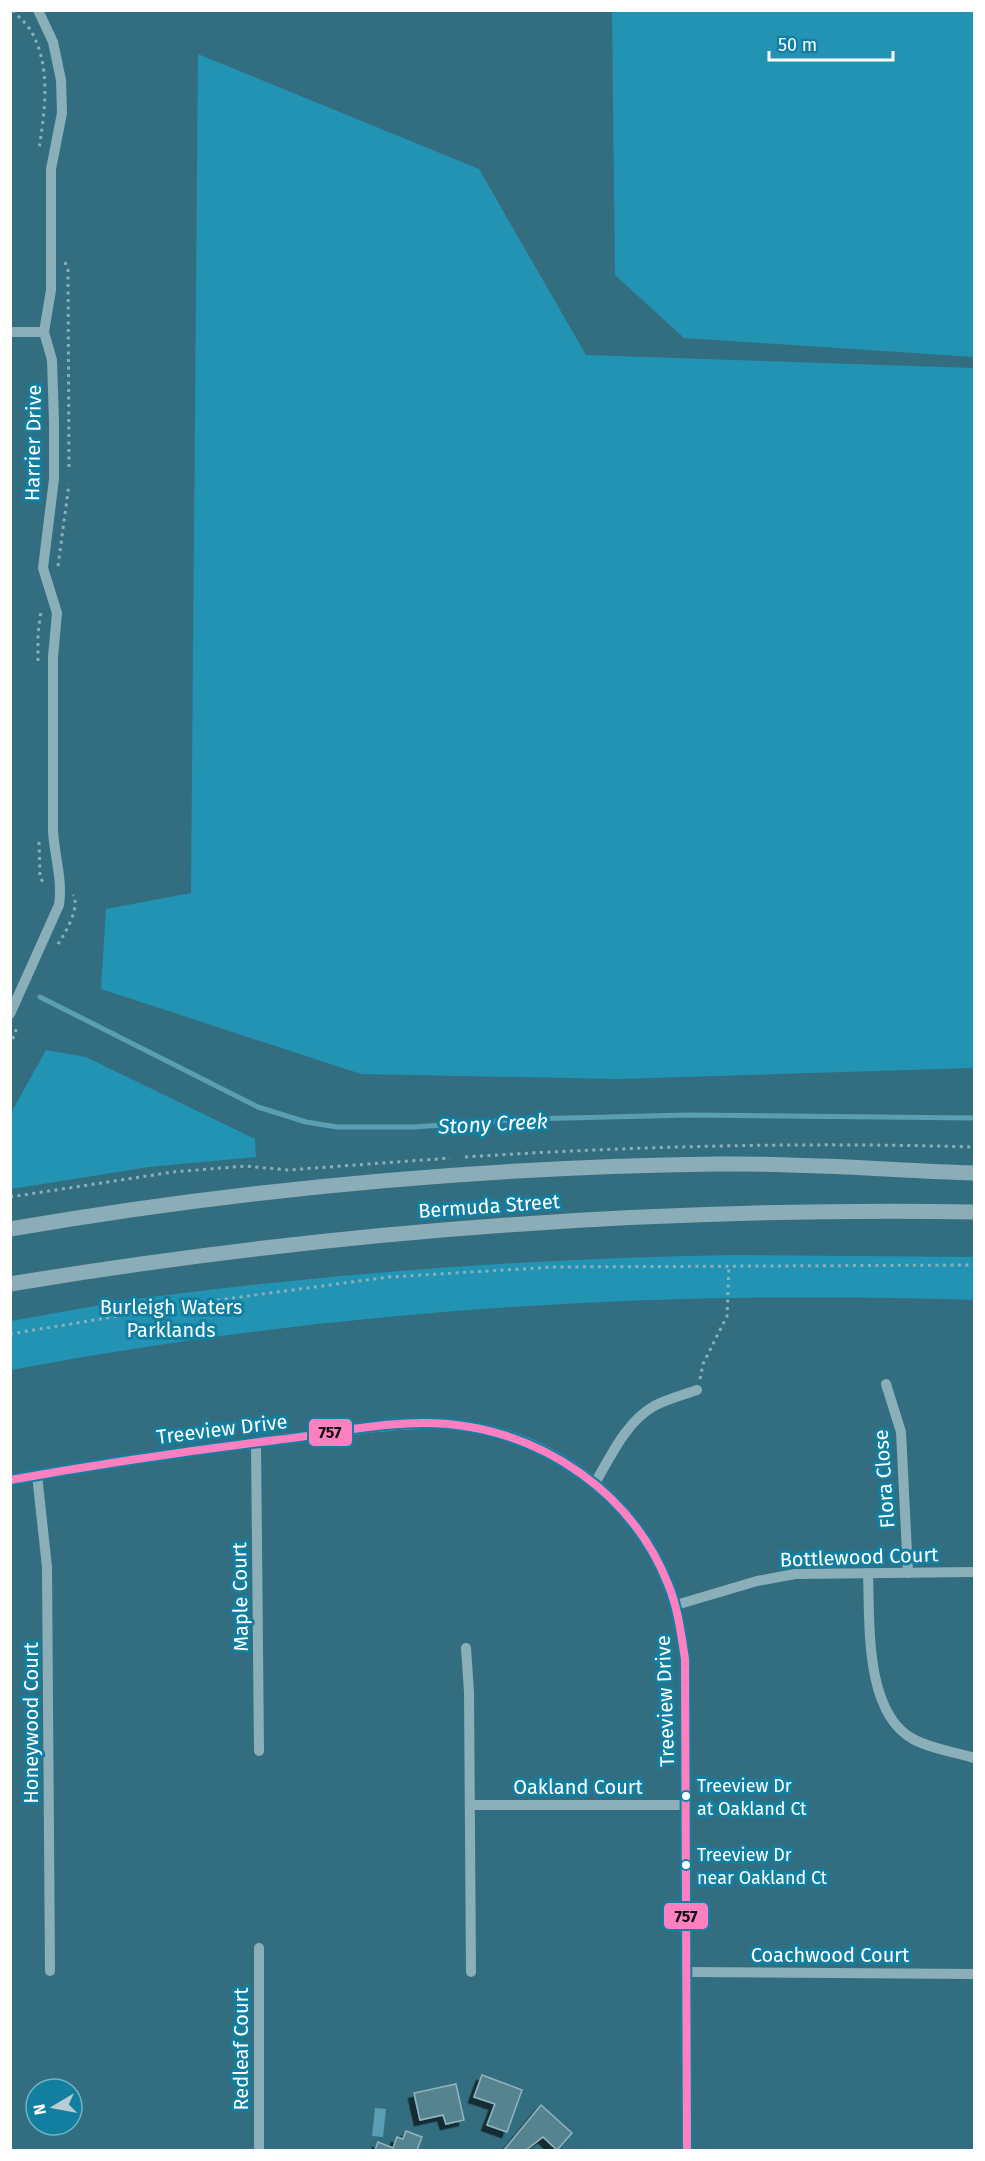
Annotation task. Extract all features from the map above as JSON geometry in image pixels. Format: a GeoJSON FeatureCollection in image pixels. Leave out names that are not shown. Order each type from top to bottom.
{"type":"FeatureCollection","features":[{"type":"Feature","properties":{"kind":"main road","name":"Bermuda Street"},"geometry":{"type":"LineString","coordinates":[[10,1228],[248,1195],[487,1173],[718,1164],[975,1173]]}},
{"type":"Feature","properties":{"kind":"main road","name":"Bermuda Street"},"geometry":{"type":"LineString","coordinates":[[10,1284],[226,1252],[463,1229],[793,1212],[975,1212]]}},
{"type":"Feature","properties":{"kind":"street","name":"Harrier Drive"},"geometry":{"type":"LineString","coordinates":[[10,1014],[59,905],[61,891],[54,854],[53,830],[53,640],[57,613],[43,568],[54,478],[52,360],[44,332],[51,290],[51,169],[62,113],[61,91],[52,42],[38,10]]}},
{"type":"Feature","properties":{"kind":"street"},"geometry":{"type":"LineString","coordinates":[[10,332],[44,332]]}},
{"type":"Feature","properties":{"kind":"street","name":"Flora Close"},"geometry":{"type":"LineString","coordinates":[[886,1384],[902,1432],[908,1573]]}},
{"type":"Feature","properties":{"kind":"street"},"geometry":{"type":"LineString","coordinates":[[595,1483],[622,1437],[644,1413],[656,1405],[697,1390]]}},
{"type":"Feature","properties":{"kind":"street","name":"Treeview Drive"},"geometry":{"type":"LineString","coordinates":[[10,1480],[166,1453],[401,1426],[448,1424],[473,1427],[514,1437],[547,1451],[595,1483],[616,1501],[648,1543],[665,1576],[676,1605],[685,1659],[687,2151]]}},
{"type":"Feature","properties":{"kind":"street","name":"Maple Court"},"geometry":{"type":"LineString","coordinates":[[256,1442],[259,1751]]}},
{"type":"Feature","properties":{"kind":"street","name":"Honeywood Court"},"geometry":{"type":"LineString","coordinates":[[37,1475],[47,1567],[50,1971]]}},
{"type":"Feature","properties":{"kind":"street","name":"Bottlewood Court"},"geometry":{"type":"LineString","coordinates":[[676,1605],[777,1576],[817,1572],[975,1572]]}},
{"type":"Feature","properties":{"kind":"street"},"geometry":{"type":"LineString","coordinates":[[868,1573],[870,1645],[881,1701],[888,1718],[900,1731],[915,1740],[975,1758]]}},
{"type":"Feature","properties":{"kind":"street"},"geometry":{"type":"LineString","coordinates":[[466,1648],[471,1805],[471,1972]]}},
{"type":"Feature","properties":{"kind":"street","name":"Oakland Court"},"geometry":{"type":"LineString","coordinates":[[471,1805],[686,1805]]}},
{"type":"Feature","properties":{"kind":"street","name":"Redleaf Court"},"geometry":{"type":"LineString","coordinates":[[259,1948],[259,2151]]}},
{"type":"Feature","properties":{"kind":"street","name":"Coachwood Court"},"geometry":{"type":"LineString","coordinates":[[686,1972],[975,1974]]}},
{"type":"Feature","properties":{"kind":"path"},"geometry":{"type":"LineString","coordinates":[[13,10],[28,26],[35,38],[44,70],[44,108],[38,160]]}},
{"type":"Feature","properties":{"kind":"path"},"geometry":{"type":"LineString","coordinates":[[38,656],[42,607]]}},
{"type":"Feature","properties":{"kind":"path"},"geometry":{"type":"LineString","coordinates":[[10,1046],[15,1031]]}},
{"type":"Feature","properties":{"kind":"path"},"geometry":{"type":"LineString","coordinates":[[697,1390],[703,1364],[727,1316],[729,1265]]}},
{"type":"Feature","properties":{"kind":"path"},"geometry":{"type":"LineString","coordinates":[[10,1334],[203,1302],[388,1277],[554,1267],[975,1265]]}},
{"type":"Feature","properties":{"kind":"green space"},"geometry":{"type":"Polygon","coordinates":[[[612,11],[974,11],[974,357],[684,338],[615,275],[612,11]]]}},
{"type":"Feature","properties":{"kind":"green space"},"geometry":{"type":"Polygon","coordinates":[[[198,54],[479,169],[586,355],[974,368],[974,1068],[618,1079],[361,1074],[101,989],[106,909],[191,893],[198,54]]]}},
{"type":"Feature","properties":{"kind":"green space"},"geometry":{"type":"Polygon","coordinates":[[[46,1050],[86,1057],[255,1139],[256,1157],[149,1167],[11,1189],[11,1113],[46,1050]]]}},
{"type":"Feature","properties":{"kind":"green space","name":"Burleigh Waters Parklands"},"geometry":{"type":"Polygon","coordinates":[[[735,1255],[974,1257],[974,1300],[853,1297],[733,1298],[612,1301],[491,1308],[250,1332],[130,1349],[11,1370],[11,1321],[128,1300],[310,1279],[451,1267],[593,1259],[735,1255]]]}},
{"type":"Feature","properties":{"kind":"shaded area"},"geometry":{"type":"Polygon","coordinates":[[[375,2108],[386,2109],[383,2137],[372,2136],[375,2108]]]}},
{"type":"Feature","properties":{"kind":"building"},"geometry":{"type":"Polygon","coordinates":[[[482,2075],[522,2090],[507,2132],[487,2125],[495,2104],[474,2097],[482,2075]]]}},
{"type":"Feature","properties":{"kind":"building"},"geometry":{"type":"Polygon","coordinates":[[[456,2084],[464,2120],[446,2124],[443,2115],[420,2120],[414,2093],[456,2084]]]}},
{"type":"Feature","properties":{"kind":"building"},"geometry":{"type":"Polygon","coordinates":[[[541,2105],[572,2133],[557,2150],[543,2137],[526,2150],[504,2150],[541,2105]]]}},
{"type":"Feature","properties":{"kind":"building"},"geometry":{"type":"Polygon","coordinates":[[[406,2131],[422,2137],[417,2150],[375,2150],[378,2142],[393,2148],[397,2137],[403,2139],[406,2131]]]}},
{"type":"Feature","properties":{"kind":"waterway","name":"Stony Creek"},"geometry":{"type":"LineString","coordinates":[[40,997],[258,1107],[306,1122],[337,1127],[414,1127],[527,1119],[689,1115],[974,1118]]}},
{"type":"Feature","properties":{"kind":"transit line","name":"757"},"geometry":{"type":"LineString","coordinates":[[10,1480],[110,1463],[383,1425],[427,1423],[484,1430],[518,1440],[581,1473],[608,1496],[632,1522],[652,1551],[668,1584],[677,1612],[685,1659],[687,2150]]}},
{"type":"Feature","properties":{"kind":"place","name":"Treeview Dr at Oakland Ct"},"geometry":{"type":"Point","coordinates":[686,1796]}},
{"type":"Feature","properties":{"kind":"place","name":"Treeview Dr near Oakland Ct"},"geometry":{"type":"Point","coordinates":[686,1865]}}]}
